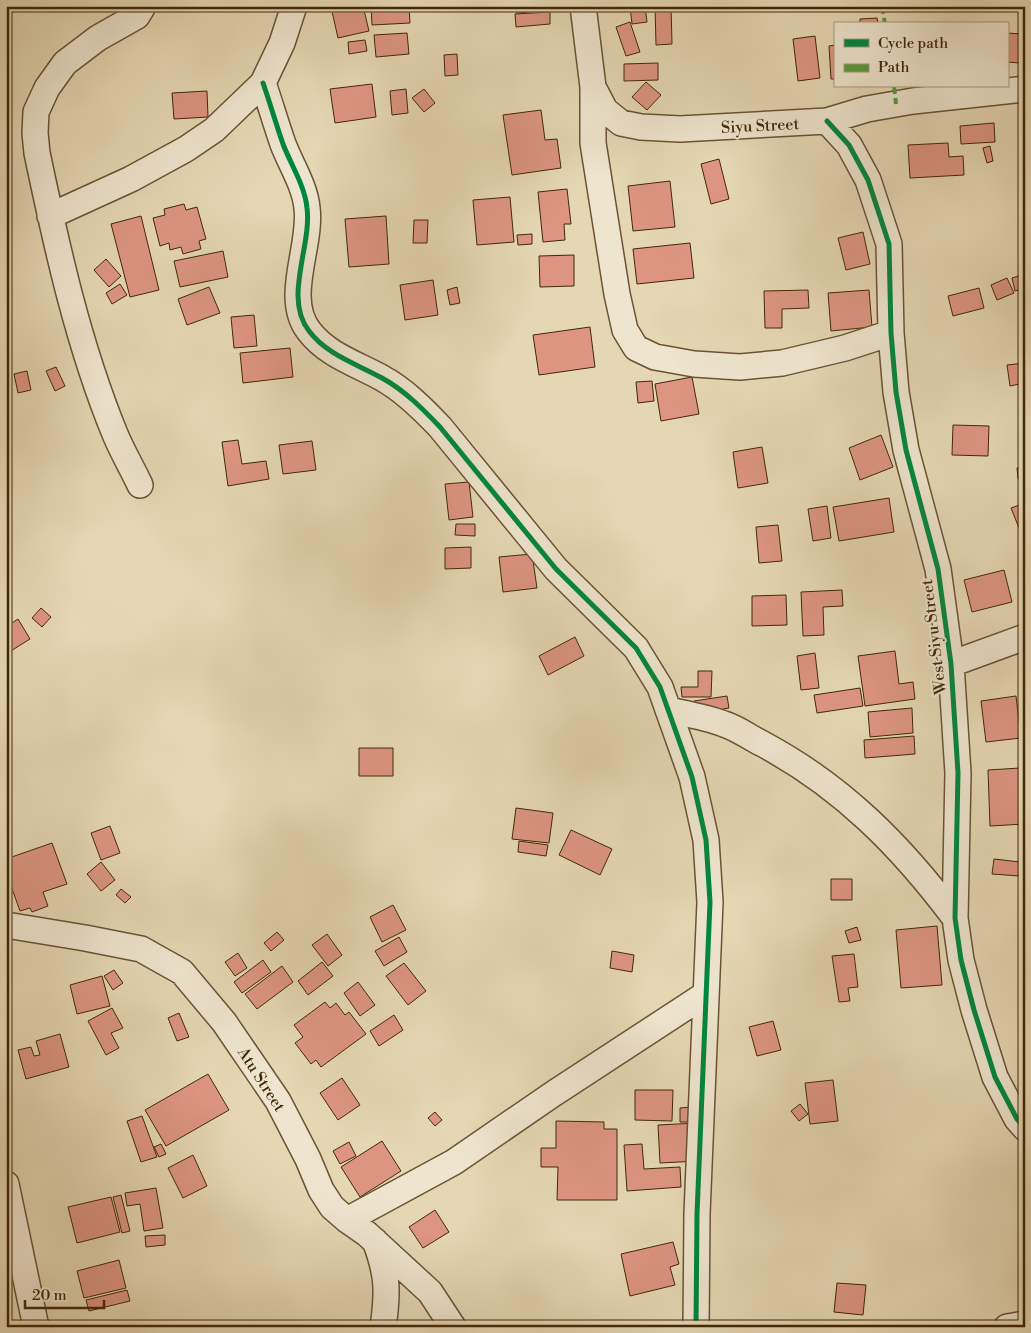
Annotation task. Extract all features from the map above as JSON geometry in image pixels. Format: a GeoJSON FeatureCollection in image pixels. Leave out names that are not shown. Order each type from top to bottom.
{"type":"FeatureCollection","features":[{"type":"Feature","properties":{"kind":"street"},"geometry":{"type":"LineString","coordinates":[[140,485],[115,436],[93,377],[65,282],[37,153],[35,133],[36,112],[46,88],[65,63],[98,38],[137,16],[143,6]]}},
{"type":"Feature","properties":{"kind":"street"},"geometry":{"type":"LineString","coordinates":[[50,216],[131,179],[186,149],[214,130],[263,83],[282,43],[294,6]]}},
{"type":"Feature","properties":{"kind":"street","name":"Siyu Street"},"geometry":{"type":"LineString","coordinates":[[583,6],[593,87],[605,110],[621,123],[641,127],[680,129],[827,121],[867,110],[913,101],[1025,89]]}},
{"type":"Feature","properties":{"kind":"street"},"geometry":{"type":"LineString","coordinates":[[263,83],[283,144],[308,208],[306,245],[298,285],[300,310],[308,330],[324,347],[384,379],[419,406],[440,427],[556,568],[636,648],[660,687],[692,777],[706,840],[710,902],[697,1214],[696,1327]]}},
{"type":"Feature","properties":{"kind":"street"},"geometry":{"type":"LineString","coordinates":[[593,87],[593,143],[617,294],[625,330],[636,348],[655,357],[675,361],[740,367],[791,361],[845,348],[891,333]]}},
{"type":"Feature","properties":{"kind":"street","name":"West Siyu Street"},"geometry":{"type":"LineString","coordinates":[[827,121],[849,145],[868,180],[889,244],[891,333],[896,392],[906,450],[938,569],[951,664],[958,773],[955,918],[961,960],[995,1077],[1017,1119],[1025,1128]]}},
{"type":"Feature","properties":{"kind":"street"},"geometry":{"type":"LineString","coordinates":[[951,664],[1025,637]]}},
{"type":"Feature","properties":{"kind":"street"},"geometry":{"type":"LineString","coordinates":[[668,710],[724,724],[780,753],[823,781],[870,819],[901,851],[930,884],[955,918]]}},
{"type":"Feature","properties":{"kind":"street","name":"Atu Street"},"geometry":{"type":"LineString","coordinates":[[6,924],[141,949],[182,972],[224,1022],[278,1101],[308,1159],[321,1190],[332,1207],[375,1241],[430,1292],[453,1327]]}},
{"type":"Feature","properties":{"kind":"street"},"geometry":{"type":"LineString","coordinates":[[347,1220],[454,1162],[553,1094],[706,994]]}},
{"type":"Feature","properties":{"kind":"street"},"geometry":{"type":"LineString","coordinates":[[6,1184],[36,1327]]}},
{"type":"Feature","properties":{"kind":"street"},"geometry":{"type":"LineString","coordinates":[[375,1241],[382,1259],[388,1292],[383,1327]]}},
{"type":"Feature","properties":{"kind":"street"},"geometry":{"type":"LineString","coordinates":[[1007,1327],[1025,1324]]}},
{"type":"Feature","properties":{"kind":"building"},"geometry":{"type":"Polygon","coordinates":[[[363,6],[369,31],[338,38],[331,7],[363,6]]]}},
{"type":"Feature","properties":{"kind":"building"},"geometry":{"type":"Polygon","coordinates":[[[371,6],[409,6],[410,23],[372,25],[371,6]]]}},
{"type":"Feature","properties":{"kind":"building"},"geometry":{"type":"Polygon","coordinates":[[[516,6],[541,6],[542,11],[516,13],[516,6]]]}},
{"type":"Feature","properties":{"kind":"building"},"geometry":{"type":"Polygon","coordinates":[[[630,6],[645,6],[647,22],[632,24],[630,6]]]}},
{"type":"Feature","properties":{"kind":"building"},"geometry":{"type":"Polygon","coordinates":[[[655,6],[671,6],[672,44],[656,45],[655,6]]]}},
{"type":"Feature","properties":{"kind":"building"},"geometry":{"type":"Polygon","coordinates":[[[700,6],[730,6],[730,8],[701,11],[700,6]]]}},
{"type":"Feature","properties":{"kind":"building"},"geometry":{"type":"Polygon","coordinates":[[[550,12],[550,24],[516,27],[515,14],[550,12]]]}},
{"type":"Feature","properties":{"kind":"building"},"geometry":{"type":"Polygon","coordinates":[[[877,18],[878,22],[860,22],[860,19],[877,18]]]}},
{"type":"Feature","properties":{"kind":"building"},"geometry":{"type":"Polygon","coordinates":[[[630,22],[640,52],[626,56],[616,27],[630,22]]]}},
{"type":"Feature","properties":{"kind":"building"},"geometry":{"type":"Polygon","coordinates":[[[407,33],[409,54],[376,57],[374,35],[407,33]]]}},
{"type":"Feature","properties":{"kind":"building"},"geometry":{"type":"Polygon","coordinates":[[[1008,33],[1022,34],[1020,63],[1008,62],[1008,33]]]}},
{"type":"Feature","properties":{"kind":"building"},"geometry":{"type":"Polygon","coordinates":[[[815,36],[820,78],[798,81],[793,39],[815,36]]]}},
{"type":"Feature","properties":{"kind":"building"},"geometry":{"type":"Polygon","coordinates":[[[365,40],[367,51],[349,54],[348,42],[365,40]]]}},
{"type":"Feature","properties":{"kind":"building"},"geometry":{"type":"Polygon","coordinates":[[[834,45],[834,79],[831,79],[829,46],[834,45]]]}},
{"type":"Feature","properties":{"kind":"building"},"geometry":{"type":"Polygon","coordinates":[[[457,54],[458,75],[445,76],[444,55],[457,54]]]}},
{"type":"Feature","properties":{"kind":"building"},"geometry":{"type":"Polygon","coordinates":[[[658,63],[658,80],[624,81],[624,64],[658,63]]]}},
{"type":"Feature","properties":{"kind":"building"},"geometry":{"type":"Polygon","coordinates":[[[646,82],[661,95],[647,110],[632,97],[646,82]]]}},
{"type":"Feature","properties":{"kind":"building"},"geometry":{"type":"Polygon","coordinates":[[[372,84],[376,117],[335,123],[330,89],[372,84]]]}},
{"type":"Feature","properties":{"kind":"building"},"geometry":{"type":"Polygon","coordinates":[[[406,89],[408,113],[392,115],[390,91],[406,89]]]}},
{"type":"Feature","properties":{"kind":"building"},"geometry":{"type":"Polygon","coordinates":[[[424,89],[435,103],[424,112],[412,98],[424,89]]]}},
{"type":"Feature","properties":{"kind":"building"},"geometry":{"type":"Polygon","coordinates":[[[207,91],[208,117],[174,119],[172,93],[207,91]]]}},
{"type":"Feature","properties":{"kind":"building"},"geometry":{"type":"Polygon","coordinates":[[[541,110],[545,140],[557,139],[561,168],[512,175],[503,115],[541,110]]]}},
{"type":"Feature","properties":{"kind":"building"},"geometry":{"type":"Polygon","coordinates":[[[994,123],[995,142],[961,144],[960,126],[994,123]]]}},
{"type":"Feature","properties":{"kind":"building"},"geometry":{"type":"Polygon","coordinates":[[[948,143],[949,157],[963,156],[964,175],[910,178],[908,145],[948,143]]]}},
{"type":"Feature","properties":{"kind":"building"},"geometry":{"type":"Polygon","coordinates":[[[990,146],[993,161],[987,163],[983,148],[990,146]]]}},
{"type":"Feature","properties":{"kind":"building"},"geometry":{"type":"Polygon","coordinates":[[[719,159],[729,199],[711,204],[701,164],[719,159]]]}},
{"type":"Feature","properties":{"kind":"building"},"geometry":{"type":"Polygon","coordinates":[[[670,181],[675,227],[633,231],[628,186],[670,181]]]}},
{"type":"Feature","properties":{"kind":"building"},"geometry":{"type":"Polygon","coordinates":[[[567,189],[571,224],[564,224],[565,240],[543,242],[538,192],[567,189]]]}},
{"type":"Feature","properties":{"kind":"building"},"geometry":{"type":"Polygon","coordinates":[[[510,197],[514,242],[477,245],[473,200],[510,197]]]}},
{"type":"Feature","properties":{"kind":"building"},"geometry":{"type":"Polygon","coordinates":[[[184,204],[186,210],[197,207],[206,239],[199,241],[201,249],[183,254],[181,247],[170,250],[169,243],[160,246],[153,218],[165,215],[164,209],[184,204]]]}},
{"type":"Feature","properties":{"kind":"building"},"geometry":{"type":"Polygon","coordinates":[[[141,216],[159,290],[130,297],[111,224],[141,216]]]}},
{"type":"Feature","properties":{"kind":"building"},"geometry":{"type":"Polygon","coordinates":[[[386,216],[389,264],[349,267],[345,219],[386,216]]]}},
{"type":"Feature","properties":{"kind":"building"},"geometry":{"type":"Polygon","coordinates":[[[414,220],[428,220],[427,243],[413,243],[414,220]]]}},
{"type":"Feature","properties":{"kind":"building"},"geometry":{"type":"Polygon","coordinates":[[[863,232],[870,264],[846,270],[838,238],[863,232]]]}},
{"type":"Feature","properties":{"kind":"building"},"geometry":{"type":"Polygon","coordinates":[[[532,234],[532,244],[518,245],[517,235],[532,234]]]}},
{"type":"Feature","properties":{"kind":"building"},"geometry":{"type":"Polygon","coordinates":[[[690,243],[694,278],[637,284],[633,249],[690,243]]]}},
{"type":"Feature","properties":{"kind":"building"},"geometry":{"type":"Polygon","coordinates":[[[223,251],[228,277],[180,287],[174,261],[223,251]]]}},
{"type":"Feature","properties":{"kind":"building"},"geometry":{"type":"Polygon","coordinates":[[[574,255],[574,286],[540,287],[539,256],[574,255]]]}},
{"type":"Feature","properties":{"kind":"building"},"geometry":{"type":"Polygon","coordinates":[[[106,259],[121,276],[109,287],[94,270],[106,259]]]}},
{"type":"Feature","properties":{"kind":"building"},"geometry":{"type":"Polygon","coordinates":[[[1025,274],[1025,288],[1015,291],[1012,278],[1025,274]]]}},
{"type":"Feature","properties":{"kind":"building"},"geometry":{"type":"Polygon","coordinates":[[[1007,278],[1014,293],[997,300],[991,285],[1007,278]]]}},
{"type":"Feature","properties":{"kind":"building"},"geometry":{"type":"Polygon","coordinates":[[[433,280],[438,315],[405,320],[400,285],[433,280]]]}},
{"type":"Feature","properties":{"kind":"building"},"geometry":{"type":"Polygon","coordinates":[[[120,284],[127,295],[112,304],[106,293],[120,284]]]}},
{"type":"Feature","properties":{"kind":"building"},"geometry":{"type":"Polygon","coordinates":[[[209,287],[220,313],[187,325],[178,299],[209,287]]]}},
{"type":"Feature","properties":{"kind":"building"},"geometry":{"type":"Polygon","coordinates":[[[457,287],[460,303],[450,305],[447,290],[457,287]]]}},
{"type":"Feature","properties":{"kind":"building"},"geometry":{"type":"Polygon","coordinates":[[[979,288],[984,308],[953,316],[948,296],[979,288]]]}},
{"type":"Feature","properties":{"kind":"building"},"geometry":{"type":"Polygon","coordinates":[[[808,290],[809,308],[782,309],[782,328],[765,328],[764,291],[808,290]]]}},
{"type":"Feature","properties":{"kind":"building"},"geometry":{"type":"Polygon","coordinates":[[[869,290],[872,327],[831,331],[828,293],[869,290]]]}},
{"type":"Feature","properties":{"kind":"building"},"geometry":{"type":"Polygon","coordinates":[[[254,315],[257,346],[234,348],[231,317],[254,315]]]}},
{"type":"Feature","properties":{"kind":"building"},"geometry":{"type":"Polygon","coordinates":[[[590,327],[595,367],[539,375],[533,335],[590,327]]]}},
{"type":"Feature","properties":{"kind":"building"},"geometry":{"type":"Polygon","coordinates":[[[290,348],[293,377],[243,383],[240,353],[290,348]]]}},
{"type":"Feature","properties":{"kind":"building"},"geometry":{"type":"Polygon","coordinates":[[[1025,363],[1025,383],[1010,386],[1007,365],[1025,363]]]}},
{"type":"Feature","properties":{"kind":"building"},"geometry":{"type":"Polygon","coordinates":[[[56,367],[65,386],[55,391],[46,371],[56,367]]]}},
{"type":"Feature","properties":{"kind":"building"},"geometry":{"type":"Polygon","coordinates":[[[27,371],[31,390],[18,393],[14,374],[27,371]]]}},
{"type":"Feature","properties":{"kind":"building"},"geometry":{"type":"Polygon","coordinates":[[[692,377],[699,414],[661,421],[655,384],[692,377]]]}},
{"type":"Feature","properties":{"kind":"building"},"geometry":{"type":"Polygon","coordinates":[[[652,381],[654,401],[638,403],[636,382],[652,381]]]}},
{"type":"Feature","properties":{"kind":"building"},"geometry":{"type":"Polygon","coordinates":[[[953,425],[989,426],[988,456],[952,455],[953,425]]]}},
{"type":"Feature","properties":{"kind":"building"},"geometry":{"type":"Polygon","coordinates":[[[881,435],[893,467],[860,480],[849,448],[881,435]]]}},
{"type":"Feature","properties":{"kind":"building"},"geometry":{"type":"Polygon","coordinates":[[[238,440],[242,464],[266,461],[269,479],[228,486],[222,442],[238,440]]]}},
{"type":"Feature","properties":{"kind":"building"},"geometry":{"type":"Polygon","coordinates":[[[312,441],[316,470],[283,474],[279,445],[312,441]]]}},
{"type":"Feature","properties":{"kind":"building"},"geometry":{"type":"Polygon","coordinates":[[[762,447],[768,483],[738,488],[733,452],[762,447]]]}},
{"type":"Feature","properties":{"kind":"building"},"geometry":{"type":"Polygon","coordinates":[[[1025,467],[1025,478],[1018,479],[1017,468],[1025,467]]]}},
{"type":"Feature","properties":{"kind":"building"},"geometry":{"type":"Polygon","coordinates":[[[469,482],[473,517],[449,520],[445,484],[469,482]]]}},
{"type":"Feature","properties":{"kind":"building"},"geometry":{"type":"Polygon","coordinates":[[[889,498],[894,532],[839,541],[833,507],[889,498]]]}},
{"type":"Feature","properties":{"kind":"building"},"geometry":{"type":"Polygon","coordinates":[[[1025,503],[1025,532],[1021,533],[1011,508],[1025,503]]]}},
{"type":"Feature","properties":{"kind":"building"},"geometry":{"type":"Polygon","coordinates":[[[827,506],[831,538],[813,541],[808,509],[827,506]]]}},
{"type":"Feature","properties":{"kind":"building"},"geometry":{"type":"Polygon","coordinates":[[[456,524],[475,524],[475,536],[455,535],[456,524]]]}},
{"type":"Feature","properties":{"kind":"building"},"geometry":{"type":"Polygon","coordinates":[[[778,525],[782,561],[759,563],[756,527],[778,525]]]}},
{"type":"Feature","properties":{"kind":"building"},"geometry":{"type":"Polygon","coordinates":[[[471,547],[471,568],[445,569],[445,548],[471,547]]]}},
{"type":"Feature","properties":{"kind":"building"},"geometry":{"type":"Polygon","coordinates":[[[532,554],[537,588],[503,592],[499,557],[532,554]]]}},
{"type":"Feature","properties":{"kind":"building"},"geometry":{"type":"Polygon","coordinates":[[[1004,570],[1012,602],[972,612],[964,580],[1004,570]]]}},
{"type":"Feature","properties":{"kind":"building"},"geometry":{"type":"Polygon","coordinates":[[[842,590],[843,606],[823,607],[824,635],[803,636],[801,592],[842,590]]]}},
{"type":"Feature","properties":{"kind":"building"},"geometry":{"type":"Polygon","coordinates":[[[786,595],[787,625],[752,626],[752,596],[786,595]]]}},
{"type":"Feature","properties":{"kind":"building"},"geometry":{"type":"Polygon","coordinates":[[[41,608],[51,617],[42,627],[32,618],[41,608]]]}},
{"type":"Feature","properties":{"kind":"building"},"geometry":{"type":"Polygon","coordinates":[[[18,619],[30,639],[6,654],[6,627],[18,619]]]}},
{"type":"Feature","properties":{"kind":"building"},"geometry":{"type":"Polygon","coordinates":[[[575,637],[584,656],[548,675],[539,656],[575,637]]]}},
{"type":"Feature","properties":{"kind":"building"},"geometry":{"type":"Polygon","coordinates":[[[895,651],[899,684],[913,682],[915,699],[865,706],[858,656],[895,651]]]}},
{"type":"Feature","properties":{"kind":"building"},"geometry":{"type":"Polygon","coordinates":[[[815,653],[819,688],[801,690],[797,656],[815,653]]]}},
{"type":"Feature","properties":{"kind":"building"},"geometry":{"type":"Polygon","coordinates":[[[698,671],[712,671],[711,697],[682,697],[681,687],[698,687],[698,671]]]}},
{"type":"Feature","properties":{"kind":"building"},"geometry":{"type":"Polygon","coordinates":[[[860,688],[863,706],[817,713],[814,695],[860,688]]]}},
{"type":"Feature","properties":{"kind":"building"},"geometry":{"type":"Polygon","coordinates":[[[727,696],[729,708],[696,714],[694,701],[727,696]]]}},
{"type":"Feature","properties":{"kind":"building"},"geometry":{"type":"Polygon","coordinates":[[[1016,696],[1021,738],[986,742],[981,701],[1016,696]]]}},
{"type":"Feature","properties":{"kind":"building"},"geometry":{"type":"Polygon","coordinates":[[[912,708],[913,733],[870,737],[868,712],[912,708]]]}},
{"type":"Feature","properties":{"kind":"building"},"geometry":{"type":"Polygon","coordinates":[[[914,736],[915,754],[865,758],[864,740],[914,736]]]}},
{"type":"Feature","properties":{"kind":"building"},"geometry":{"type":"Polygon","coordinates":[[[359,748],[393,748],[393,776],[359,776],[359,748]]]}},
{"type":"Feature","properties":{"kind":"building"},"geometry":{"type":"Polygon","coordinates":[[[1020,768],[1021,793],[1025,793],[1025,824],[990,826],[988,770],[1020,768]]]}},
{"type":"Feature","properties":{"kind":"building"},"geometry":{"type":"Polygon","coordinates":[[[516,808],[553,813],[549,843],[512,839],[516,808]]]}},
{"type":"Feature","properties":{"kind":"building"},"geometry":{"type":"Polygon","coordinates":[[[110,826],[120,853],[101,860],[91,833],[110,826]]]}},
{"type":"Feature","properties":{"kind":"building"},"geometry":{"type":"Polygon","coordinates":[[[571,830],[612,849],[600,875],[559,855],[571,830]]]}},
{"type":"Feature","properties":{"kind":"building"},"geometry":{"type":"Polygon","coordinates":[[[519,841],[548,845],[546,856],[518,852],[519,841]]]}},
{"type":"Feature","properties":{"kind":"building"},"geometry":{"type":"Polygon","coordinates":[[[52,843],[67,884],[43,892],[48,906],[32,912],[30,908],[20,911],[6,872],[6,859],[52,843]]]}},
{"type":"Feature","properties":{"kind":"building"},"geometry":{"type":"Polygon","coordinates":[[[994,859],[1020,862],[1019,876],[992,874],[994,859]]]}},
{"type":"Feature","properties":{"kind":"building"},"geometry":{"type":"Polygon","coordinates":[[[101,862],[115,880],[101,891],[87,874],[101,862]]]}},
{"type":"Feature","properties":{"kind":"building"},"geometry":{"type":"Polygon","coordinates":[[[831,879],[852,879],[852,900],[831,900],[831,879]]]}},
{"type":"Feature","properties":{"kind":"building"},"geometry":{"type":"Polygon","coordinates":[[[121,889],[131,897],[125,903],[116,895],[121,889]]]}},
{"type":"Feature","properties":{"kind":"building"},"geometry":{"type":"Polygon","coordinates":[[[393,905],[406,930],[382,942],[370,917],[393,905]]]}},
{"type":"Feature","properties":{"kind":"building"},"geometry":{"type":"Polygon","coordinates":[[[937,926],[942,985],[901,988],[896,930],[937,926]]]}},
{"type":"Feature","properties":{"kind":"building"},"geometry":{"type":"Polygon","coordinates":[[[857,927],[861,940],[849,943],[845,931],[857,927]]]}},
{"type":"Feature","properties":{"kind":"building"},"geometry":{"type":"Polygon","coordinates":[[[277,932],[284,940],[271,951],[264,943],[277,932]]]}},
{"type":"Feature","properties":{"kind":"building"},"geometry":{"type":"Polygon","coordinates":[[[327,934],[342,955],[328,966],[312,945],[327,934]]]}},
{"type":"Feature","properties":{"kind":"building"},"geometry":{"type":"Polygon","coordinates":[[[399,937],[407,952],[384,966],[375,951],[399,937]]]}},
{"type":"Feature","properties":{"kind":"building"},"geometry":{"type":"Polygon","coordinates":[[[612,951],[634,955],[632,972],[610,968],[612,951]]]}},
{"type":"Feature","properties":{"kind":"building"},"geometry":{"type":"Polygon","coordinates":[[[238,953],[247,968],[235,976],[225,962],[238,953]]]}},
{"type":"Feature","properties":{"kind":"building"},"geometry":{"type":"Polygon","coordinates":[[[854,954],[858,987],[848,988],[850,1001],[839,1002],[832,956],[854,954]]]}},
{"type":"Feature","properties":{"kind":"building"},"geometry":{"type":"Polygon","coordinates":[[[263,960],[271,972],[242,993],[234,982],[263,960]]]}},
{"type":"Feature","properties":{"kind":"building"},"geometry":{"type":"Polygon","coordinates":[[[322,962],[333,976],[308,995],[298,981],[322,962]]]}},
{"type":"Feature","properties":{"kind":"building"},"geometry":{"type":"Polygon","coordinates":[[[404,963],[426,991],[408,1005],[386,976],[404,963]]]}},
{"type":"Feature","properties":{"kind":"building"},"geometry":{"type":"Polygon","coordinates":[[[282,966],[293,982],[257,1009],[245,994],[282,966]]]}},
{"type":"Feature","properties":{"kind":"building"},"geometry":{"type":"Polygon","coordinates":[[[114,970],[123,983],[113,990],[104,976],[114,970]]]}},
{"type":"Feature","properties":{"kind":"building"},"geometry":{"type":"Polygon","coordinates":[[[102,976],[110,1006],[77,1014],[70,985],[102,976]]]}},
{"type":"Feature","properties":{"kind":"building"},"geometry":{"type":"Polygon","coordinates":[[[358,982],[375,1005],[360,1016],[344,993],[358,982]]]}},
{"type":"Feature","properties":{"kind":"building"},"geometry":{"type":"Polygon","coordinates":[[[325,1002],[330,1008],[336,1003],[345,1015],[349,1012],[366,1034],[321,1067],[316,1060],[311,1064],[295,1043],[303,1037],[294,1025],[325,1002]]]}},
{"type":"Feature","properties":{"kind":"building"},"geometry":{"type":"Polygon","coordinates":[[[112,1008],[123,1028],[111,1033],[119,1048],[106,1055],[88,1021],[112,1008]]]}},
{"type":"Feature","properties":{"kind":"building"},"geometry":{"type":"Polygon","coordinates":[[[179,1013],[189,1037],[177,1041],[168,1018],[179,1013]]]}},
{"type":"Feature","properties":{"kind":"building"},"geometry":{"type":"Polygon","coordinates":[[[394,1015],[403,1030],[379,1046],[370,1031],[394,1015]]]}},
{"type":"Feature","properties":{"kind":"building"},"geometry":{"type":"Polygon","coordinates":[[[773,1021],[781,1050],[757,1056],[749,1027],[773,1021]]]}},
{"type":"Feature","properties":{"kind":"building"},"geometry":{"type":"Polygon","coordinates":[[[60,1034],[69,1067],[26,1079],[18,1050],[31,1047],[34,1056],[40,1055],[36,1041],[60,1034]]]}},
{"type":"Feature","properties":{"kind":"building"},"geometry":{"type":"Polygon","coordinates":[[[208,1074],[229,1110],[166,1146],[145,1110],[208,1074]]]}},
{"type":"Feature","properties":{"kind":"building"},"geometry":{"type":"Polygon","coordinates":[[[342,1078],[360,1105],[338,1120],[320,1093],[342,1078]]]}},
{"type":"Feature","properties":{"kind":"building"},"geometry":{"type":"Polygon","coordinates":[[[833,1080],[838,1121],[810,1124],[805,1083],[833,1080]]]}},
{"type":"Feature","properties":{"kind":"building"},"geometry":{"type":"Polygon","coordinates":[[[635,1090],[673,1090],[672,1121],[635,1120],[635,1090]]]}},
{"type":"Feature","properties":{"kind":"building"},"geometry":{"type":"Polygon","coordinates":[[[800,1104],[808,1114],[799,1121],[791,1111],[800,1104]]]}},
{"type":"Feature","properties":{"kind":"building"},"geometry":{"type":"Polygon","coordinates":[[[692,1107],[693,1122],[680,1122],[680,1108],[692,1107]]]}},
{"type":"Feature","properties":{"kind":"building"},"geometry":{"type":"Polygon","coordinates":[[[435,1112],[442,1120],[435,1126],[428,1118],[435,1112]]]}},
{"type":"Feature","properties":{"kind":"building"},"geometry":{"type":"Polygon","coordinates":[[[142,1116],[157,1157],[141,1162],[127,1121],[142,1116]]]}},
{"type":"Feature","properties":{"kind":"building"},"geometry":{"type":"Polygon","coordinates":[[[556,1121],[604,1122],[604,1129],[617,1129],[617,1200],[557,1200],[558,1167],[541,1167],[541,1148],[556,1148],[556,1121]]]}},
{"type":"Feature","properties":{"kind":"building"},"geometry":{"type":"Polygon","coordinates":[[[697,1123],[698,1161],[660,1163],[658,1125],[697,1123]]]}},
{"type":"Feature","properties":{"kind":"building"},"geometry":{"type":"Polygon","coordinates":[[[382,1141],[401,1171],[360,1197],[341,1167],[382,1141]]]}},
{"type":"Feature","properties":{"kind":"building"},"geometry":{"type":"Polygon","coordinates":[[[349,1142],[356,1156],[340,1164],[333,1151],[349,1142]]]}},
{"type":"Feature","properties":{"kind":"building"},"geometry":{"type":"Polygon","coordinates":[[[161,1144],[166,1154],[159,1157],[154,1147],[161,1144]]]}},
{"type":"Feature","properties":{"kind":"building"},"geometry":{"type":"Polygon","coordinates":[[[642,1144],[644,1169],[680,1167],[681,1187],[627,1191],[624,1145],[642,1144]]]}},
{"type":"Feature","properties":{"kind":"building"},"geometry":{"type":"Polygon","coordinates":[[[193,1155],[207,1186],[183,1198],[168,1168],[193,1155]]]}},
{"type":"Feature","properties":{"kind":"building"},"geometry":{"type":"Polygon","coordinates":[[[156,1188],[163,1228],[144,1231],[140,1204],[127,1206],[125,1193],[156,1188]]]}},
{"type":"Feature","properties":{"kind":"building"},"geometry":{"type":"Polygon","coordinates":[[[121,1195],[130,1231],[122,1233],[113,1197],[121,1195]]]}},
{"type":"Feature","properties":{"kind":"building"},"geometry":{"type":"Polygon","coordinates":[[[111,1197],[120,1232],[77,1243],[68,1207],[111,1197]]]}},
{"type":"Feature","properties":{"kind":"building"},"geometry":{"type":"Polygon","coordinates":[[[435,1210],[449,1232],[423,1248],[409,1227],[435,1210]]]}},
{"type":"Feature","properties":{"kind":"building"},"geometry":{"type":"Polygon","coordinates":[[[165,1235],[165,1245],[146,1247],[145,1236],[165,1235]]]}},
{"type":"Feature","properties":{"kind":"building"},"geometry":{"type":"Polygon","coordinates":[[[673,1242],[679,1264],[670,1267],[675,1285],[630,1296],[621,1254],[673,1242]]]}},
{"type":"Feature","properties":{"kind":"building"},"geometry":{"type":"Polygon","coordinates":[[[119,1260],[126,1288],[84,1298],[77,1271],[119,1260]]]}},
{"type":"Feature","properties":{"kind":"building"},"geometry":{"type":"Polygon","coordinates":[[[837,1283],[866,1285],[863,1315],[834,1312],[837,1283]]]}},
{"type":"Feature","properties":{"kind":"building"},"geometry":{"type":"Polygon","coordinates":[[[127,1290],[130,1301],[89,1311],[86,1300],[127,1290]]]}},
{"type":"Feature","properties":{"kind":"marked path"},"geometry":{"type":"LineString","coordinates":[[882,6],[885,22]]}},
{"type":"Feature","properties":{"kind":"marked path"},"geometry":{"type":"LineString","coordinates":[[894,88],[896,104]]}},
{"type":"Feature","properties":{"kind":"cycle path"},"geometry":{"type":"LineString","coordinates":[[263,83],[283,144],[306,200],[306,239],[300,271],[298,303],[302,318],[309,331],[324,347],[382,378],[406,394],[420,407],[440,427],[556,569],[636,648],[660,687],[692,777],[706,840],[710,902],[697,1214],[696,1327]]}},
{"type":"Feature","properties":{"kind":"cycle path"},"geometry":{"type":"LineString","coordinates":[[827,121],[849,145],[868,180],[889,244],[891,333],[896,392],[906,450],[938,569],[951,664],[958,773],[955,918],[961,960],[995,1077],[1017,1119],[1025,1128]]}}]}
